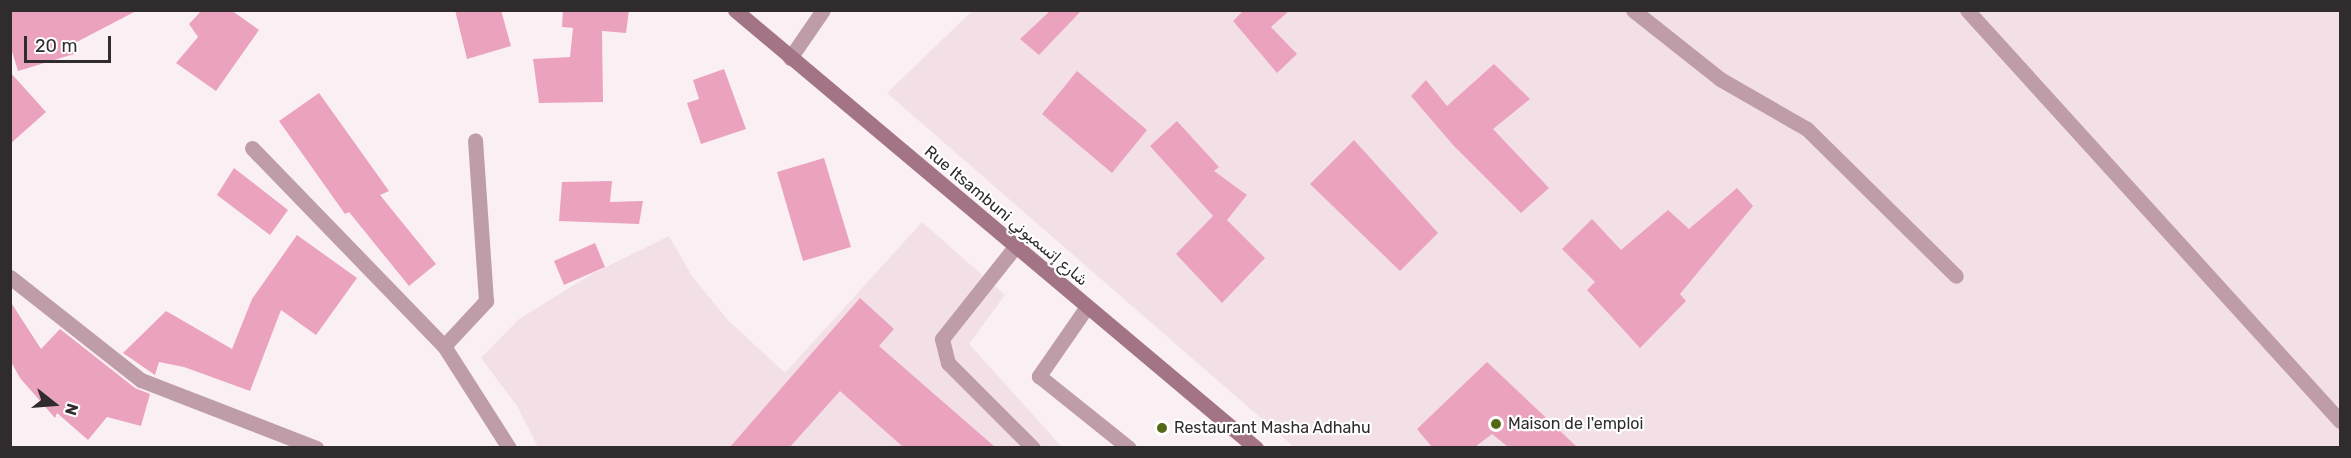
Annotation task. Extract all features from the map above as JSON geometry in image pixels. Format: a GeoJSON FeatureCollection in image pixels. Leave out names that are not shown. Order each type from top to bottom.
{"type":"FeatureCollection","features":[{"type":"Feature","properties":{"kind":"main road","name":"Rue Itsambuni شارع إتسمبوني"},"geometry":{"type":"LineString","coordinates":[[735,10],[1248,445]]}},
{"type":"Feature","properties":{"kind":"street"},"geometry":{"type":"LineString","coordinates":[[790,58],[823,10]]}},
{"type":"Feature","properties":{"kind":"street"},"geometry":{"type":"LineString","coordinates":[[1633,10],[1720,79],[1807,129],[1956,276]]}},
{"type":"Feature","properties":{"kind":"street"},"geometry":{"type":"LineString","coordinates":[[1966,10],[2340,421]]}},
{"type":"Feature","properties":{"kind":"street"},"geometry":{"type":"LineString","coordinates":[[444,346],[486,301],[476,140]]}},
{"type":"Feature","properties":{"kind":"street"},"geometry":{"type":"LineString","coordinates":[[252,148],[444,346],[509,447]]}},
{"type":"Feature","properties":{"kind":"street"},"geometry":{"type":"LineString","coordinates":[[1014,248],[942,339],[948,363],[1033,447]]}},
{"type":"Feature","properties":{"kind":"street"},"geometry":{"type":"LineString","coordinates":[[10,277],[141,380],[316,447]]}},
{"type":"Feature","properties":{"kind":"street"},"geometry":{"type":"LineString","coordinates":[[1086,308],[1039,376],[1129,447]]}},
{"type":"Feature","properties":{"kind":"shaded area"},"geometry":{"type":"Polygon","coordinates":[[[972,11],[2340,11],[2340,447],[1294,447],[887,93],[972,11]]]}},
{"type":"Feature","properties":{"kind":"shaded area"},"geometry":{"type":"Polygon","coordinates":[[[922,222],[1005,295],[969,344],[1062,447],[538,447],[517,406],[481,358],[519,319],[590,275],[669,236],[692,276],[727,319],[785,373],[922,222]]]}},
{"type":"Feature","properties":{"kind":"building"},"geometry":{"type":"Polygon","coordinates":[[[10,10],[138,10],[71,45],[74,54],[18,71],[10,45],[10,10]]]}},
{"type":"Feature","properties":{"kind":"building"},"geometry":{"type":"Polygon","coordinates":[[[202,10],[231,10],[259,30],[216,91],[176,63],[198,37],[189,24],[202,10]]]}},
{"type":"Feature","properties":{"kind":"building"},"geometry":{"type":"Polygon","coordinates":[[[455,10],[501,10],[511,46],[467,59],[455,10]]]}},
{"type":"Feature","properties":{"kind":"building"},"geometry":{"type":"Polygon","coordinates":[[[563,10],[629,10],[626,33],[602,31],[603,102],[539,103],[533,59],[570,57],[573,28],[562,27],[563,10]]]}},
{"type":"Feature","properties":{"kind":"building"},"geometry":{"type":"Polygon","coordinates":[[[1051,10],[1082,10],[1039,55],[1020,39],[1051,10]]]}},
{"type":"Feature","properties":{"kind":"building"},"geometry":{"type":"Polygon","coordinates":[[[1244,10],[1290,10],[1271,27],[1297,54],[1277,73],[1233,21],[1244,10]]]}},
{"type":"Feature","properties":{"kind":"building"},"geometry":{"type":"Polygon","coordinates":[[[1494,64],[1530,99],[1493,129],[1549,188],[1521,213],[1453,145],[1411,96],[1426,80],[1447,106],[1494,64]]]}},
{"type":"Feature","properties":{"kind":"building"},"geometry":{"type":"Polygon","coordinates":[[[724,69],[746,129],[701,144],[687,103],[699,99],[693,80],[724,69]]]}},
{"type":"Feature","properties":{"kind":"building"},"geometry":{"type":"Polygon","coordinates":[[[1077,71],[1147,130],[1112,173],[1042,114],[1077,71]]]}},
{"type":"Feature","properties":{"kind":"building"},"geometry":{"type":"Polygon","coordinates":[[[10,72],[46,112],[10,144],[10,72]]]}},
{"type":"Feature","properties":{"kind":"building"},"geometry":{"type":"Polygon","coordinates":[[[319,93],[389,191],[380,195],[436,264],[409,286],[349,212],[345,214],[279,121],[319,93]]]}},
{"type":"Feature","properties":{"kind":"building"},"geometry":{"type":"Polygon","coordinates":[[[1177,121],[1219,167],[1214,171],[1247,195],[1227,220],[1265,258],[1222,303],[1176,254],[1213,216],[1150,146],[1177,121]]]}},
{"type":"Feature","properties":{"kind":"building"},"geometry":{"type":"Polygon","coordinates":[[[1354,140],[1438,233],[1400,271],[1310,184],[1354,140]]]}},
{"type":"Feature","properties":{"kind":"building"},"geometry":{"type":"Polygon","coordinates":[[[824,158],[851,247],[803,261],[777,172],[824,158]]]}},
{"type":"Feature","properties":{"kind":"building"},"geometry":{"type":"Polygon","coordinates":[[[234,168],[288,210],[270,235],[217,195],[234,168]]]}},
{"type":"Feature","properties":{"kind":"building"},"geometry":{"type":"Polygon","coordinates":[[[612,181],[610,202],[643,201],[639,224],[559,221],[562,182],[612,181]]]}},
{"type":"Feature","properties":{"kind":"building"},"geometry":{"type":"Polygon","coordinates":[[[1737,188],[1753,206],[1680,294],[1686,301],[1640,348],[1587,290],[1595,282],[1562,249],[1592,219],[1621,250],[1668,210],[1689,229],[1737,188]]]}},
{"type":"Feature","properties":{"kind":"building"},"geometry":{"type":"Polygon","coordinates":[[[297,235],[357,278],[316,335],[281,310],[250,391],[184,367],[159,362],[155,375],[123,353],[166,311],[232,349],[252,299],[297,235]]]}},
{"type":"Feature","properties":{"kind":"building"},"geometry":{"type":"Polygon","coordinates":[[[595,243],[605,267],[564,285],[554,261],[595,243]]]}},
{"type":"Feature","properties":{"kind":"building"},"geometry":{"type":"Polygon","coordinates":[[[860,298],[894,329],[879,346],[995,447],[903,447],[840,391],[790,447],[730,447],[860,298]]]}},
{"type":"Feature","properties":{"kind":"building"},"geometry":{"type":"Polygon","coordinates":[[[10,301],[41,349],[60,329],[135,388],[150,394],[141,426],[107,417],[88,440],[57,413],[55,418],[20,378],[10,360],[10,301]]]}},
{"type":"Feature","properties":{"kind":"building"},"geometry":{"type":"Polygon","coordinates":[[[1487,362],[1577,447],[1508,447],[1492,434],[1475,447],[1432,447],[1417,429],[1487,362]]]}},
{"type":"Feature","properties":{"kind":"place","name":"Maison de l'emploi"},"geometry":{"type":"Point","coordinates":[1496,424]}},
{"type":"Feature","properties":{"kind":"place","name":"Restaurant Masha Adhahu"},"geometry":{"type":"Point","coordinates":[1162,428]}}]}
